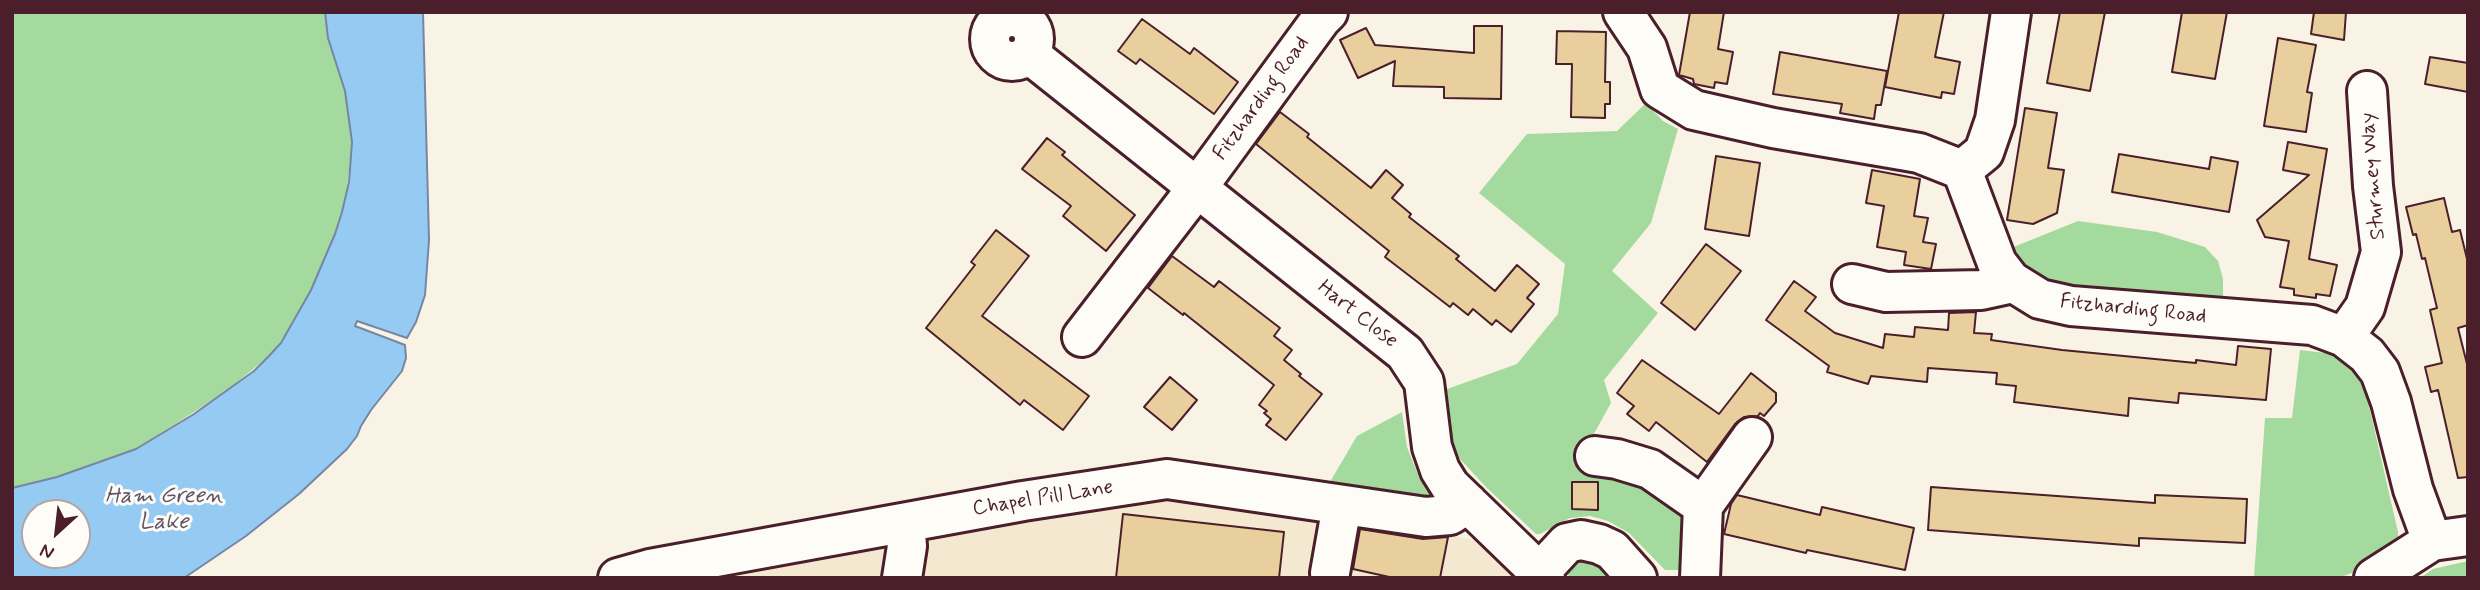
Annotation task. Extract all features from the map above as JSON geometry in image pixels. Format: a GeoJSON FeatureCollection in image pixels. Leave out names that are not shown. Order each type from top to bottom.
{"type":"FeatureCollection","features":[{"type":"Feature","properties":{"kind":"street","name":"Fitzharding Road"},"geometry":{"type":"LineString","coordinates":[[1197,188],[1328,12]]}},
{"type":"Feature","properties":{"kind":"street"},"geometry":{"type":"LineString","coordinates":[[1623,12],[1647,48],[1660,89],[1694,110],[1773,128],[1919,153],[1962,170],[1984,152],[1995,120],[2011,12]]}},
{"type":"Feature","properties":{"kind":"street","name":"Hart Close"},"geometry":{"type":"LineString","coordinates":[[1029,54],[1405,353],[1424,382],[1432,447],[1440,470],[1450,486],[1543,575],[1567,543],[1581,540],[1612,550],[1637,578]]}},
{"type":"Feature","properties":{"kind":"street","name":"Sturmey Way"},"geometry":{"type":"LineString","coordinates":[[2344,337],[2365,307],[2381,252],[2373,186],[2367,91]]}},
{"type":"Feature","properties":{"kind":"street","name":"Fitzharding Road"},"geometry":{"type":"LineString","coordinates":[[1962,170],[1994,256],[2013,283],[2040,299],[2071,306],[2312,326],[2344,337],[2367,355],[2380,372],[2391,402],[2413,489],[2450,539]]}},
{"type":"Feature","properties":{"kind":"street"},"geometry":{"type":"LineString","coordinates":[[1082,337],[1197,188]]}},
{"type":"Feature","properties":{"kind":"street"},"geometry":{"type":"LineString","coordinates":[[1852,284],[1886,292],[1981,290],[2013,283]]}},
{"type":"Feature","properties":{"kind":"street"},"geometry":{"type":"LineString","coordinates":[[1700,578],[1703,506],[1752,437]]}},
{"type":"Feature","properties":{"kind":"street"},"geometry":{"type":"LineString","coordinates":[[1595,456],[1617,459],[1650,469],[1703,506]]}},
{"type":"Feature","properties":{"kind":"street","name":"Chapel Pill Lane"},"geometry":{"type":"LineString","coordinates":[[618,578],[650,569],[1023,501],[1167,479],[1426,517],[1450,515],[1468,503]]}},
{"type":"Feature","properties":{"kind":"street"},"geometry":{"type":"LineString","coordinates":[[1330,573],[1342,505]]}},
{"type":"Feature","properties":{"kind":"street"},"geometry":{"type":"LineString","coordinates":[[902,578],[907,546],[905,523]]}},
{"type":"Feature","properties":{"kind":"street"},"geometry":{"type":"LineString","coordinates":[[2374,578],[2450,539]]}},
{"type":"Feature","properties":{"kind":"shaded area"},"geometry":{"type":"Polygon","coordinates":[[[1177,490],[1481,541],[1524,578],[678,578],[1177,490]]]}},
{"type":"Feature","properties":{"kind":"green space"},"geometry":{"type":"Polygon","coordinates":[[[12,12],[325,12],[328,38],[345,91],[352,142],[346,198],[336,234],[311,290],[281,343],[268,357],[225,392],[136,449],[57,477],[12,488],[12,12]]]}},
{"type":"Feature","properties":{"kind":"green space"},"geometry":{"type":"Polygon","coordinates":[[[1646,103],[1663,121],[1678,129],[1651,223],[1612,271],[1658,313],[1604,380],[1611,403],[1591,439],[1643,484],[1684,512],[1697,570],[1665,570],[1629,533],[1608,521],[1590,516],[1570,518],[1536,534],[1460,459],[1451,446],[1436,393],[1517,364],[1558,314],[1565,264],[1479,193],[1527,134],[1617,131],[1646,103]]]}},
{"type":"Feature","properties":{"kind":"green space"},"geometry":{"type":"Polygon","coordinates":[[[2078,221],[2157,232],[2205,247],[2218,261],[2223,279],[2223,297],[2219,302],[2056,288],[2020,266],[2011,248],[2078,221]]]}},
{"type":"Feature","properties":{"kind":"green space"},"geometry":{"type":"Polygon","coordinates":[[[2300,350],[2334,354],[2352,367],[2363,380],[2398,541],[2354,572],[2339,578],[2254,578],[2265,418],[2292,418],[2300,350]]]}},
{"type":"Feature","properties":{"kind":"green space"},"geometry":{"type":"Polygon","coordinates":[[[1402,412],[1407,447],[1417,472],[1431,493],[1431,498],[1327,487],[1357,436],[1402,412]]]}},
{"type":"Feature","properties":{"kind":"green space"},"geometry":{"type":"Polygon","coordinates":[[[1582,553],[1623,578],[1570,578],[1567,573],[1568,566],[1582,553]]]}},
{"type":"Feature","properties":{"kind":"green space"},"geometry":{"type":"Polygon","coordinates":[[[2468,561],[2468,578],[2420,578],[2433,569],[2468,561]]]}},
{"type":"Feature","properties":{"kind":"water","name":"Ham Green Lake"},"geometry":{"type":"Polygon","coordinates":[[[325,12],[423,12],[429,240],[425,295],[416,322],[407,338],[357,321],[355,326],[405,345],[406,358],[402,371],[371,410],[347,449],[299,494],[246,536],[184,578],[12,578],[12,488],[57,477],[136,449],[194,414],[254,371],[281,343],[311,290],[342,212],[349,182],[352,142],[345,91],[328,38],[325,12]]]}},
{"type":"Feature","properties":{"kind":"building"},"geometry":{"type":"Polygon","coordinates":[[[1690,12],[1724,12],[1718,49],[1733,52],[1727,84],[1715,82],[1714,88],[1694,84],[1693,79],[1679,75],[1690,12]]]}},
{"type":"Feature","properties":{"kind":"building"},"geometry":{"type":"Polygon","coordinates":[[[1899,12],[1944,12],[1935,57],[1960,62],[1954,94],[1942,92],[1941,98],[1885,87],[1899,12]]]}},
{"type":"Feature","properties":{"kind":"building"},"geometry":{"type":"Polygon","coordinates":[[[2060,12],[2105,12],[2090,91],[2047,83],[2060,12]]]}},
{"type":"Feature","properties":{"kind":"building"},"geometry":{"type":"Polygon","coordinates":[[[2182,12],[2227,12],[2215,79],[2172,72],[2182,12]]]}},
{"type":"Feature","properties":{"kind":"building"},"geometry":{"type":"Polygon","coordinates":[[[2314,12],[2346,12],[2344,40],[2311,34],[2314,12]]]}},
{"type":"Feature","properties":{"kind":"building"},"geometry":{"type":"Polygon","coordinates":[[[1142,19],[1190,54],[1194,48],[1238,82],[1214,114],[1140,59],[1136,64],[1118,51],[1142,19]]]}},
{"type":"Feature","properties":{"kind":"building"},"geometry":{"type":"Polygon","coordinates":[[[1474,26],[1502,26],[1501,99],[1444,98],[1444,87],[1393,86],[1395,61],[1358,78],[1340,40],[1366,28],[1375,45],[1474,53],[1474,26]]]}},
{"type":"Feature","properties":{"kind":"building"},"geometry":{"type":"Polygon","coordinates":[[[1557,31],[1606,32],[1605,82],[1610,82],[1610,104],[1605,104],[1605,118],[1571,117],[1572,64],[1556,64],[1557,31]]]}},
{"type":"Feature","properties":{"kind":"building"},"geometry":{"type":"Polygon","coordinates":[[[2278,38],[2316,45],[2307,92],[2312,93],[2306,132],[2264,126],[2278,38]]]}},
{"type":"Feature","properties":{"kind":"building"},"geometry":{"type":"Polygon","coordinates":[[[1780,52],[1887,71],[1881,105],[1876,105],[1874,119],[1840,113],[1842,104],[1773,94],[1780,52]]]}},
{"type":"Feature","properties":{"kind":"building"},"geometry":{"type":"Polygon","coordinates":[[[2430,57],[2468,63],[2468,92],[2425,84],[2430,57]]]}},
{"type":"Feature","properties":{"kind":"building"},"geometry":{"type":"Polygon","coordinates":[[[2025,108],[2057,113],[2048,168],[2064,170],[2057,213],[2033,224],[2007,220],[2025,108]]]}},
{"type":"Feature","properties":{"kind":"building"},"geometry":{"type":"Polygon","coordinates":[[[1280,112],[1371,188],[1386,170],[1403,185],[1392,198],[1411,214],[1409,217],[1459,256],[1456,259],[1495,291],[1517,265],[1539,284],[1527,298],[1534,304],[1511,332],[1496,320],[1492,325],[1473,309],[1468,315],[1453,303],[1450,307],[1385,257],[1389,251],[1256,144],[1280,112]]]}},
{"type":"Feature","properties":{"kind":"building"},"geometry":{"type":"Polygon","coordinates":[[[1047,138],[1065,152],[1062,155],[1135,215],[1106,251],[1063,216],[1071,206],[1022,169],[1047,138]]]}},
{"type":"Feature","properties":{"kind":"building"},"geometry":{"type":"Polygon","coordinates":[[[2288,142],[2327,149],[2309,259],[2337,265],[2330,296],[2316,294],[2316,298],[2294,295],[2294,289],[2280,287],[2289,241],[2265,237],[2257,220],[2309,175],[2283,170],[2288,142]]]}},
{"type":"Feature","properties":{"kind":"building"},"geometry":{"type":"Polygon","coordinates":[[[2119,154],[2209,169],[2211,157],[2238,162],[2229,212],[2112,192],[2119,154]]]}},
{"type":"Feature","properties":{"kind":"building"},"geometry":{"type":"Polygon","coordinates":[[[1716,156],[1760,163],[1749,236],[1705,229],[1716,156]]]}},
{"type":"Feature","properties":{"kind":"building"},"geometry":{"type":"Polygon","coordinates":[[[1872,170],[1920,179],[1914,216],[1928,218],[1923,242],[1936,244],[1931,269],[1904,265],[1906,252],[1877,247],[1884,206],[1866,203],[1872,170]]]}},
{"type":"Feature","properties":{"kind":"building"},"geometry":{"type":"Polygon","coordinates":[[[2444,198],[2452,232],[2460,230],[2468,263],[2468,325],[2458,328],[2468,368],[2468,477],[2458,478],[2438,390],[2431,392],[2425,367],[2442,363],[2430,310],[2437,308],[2425,258],[2422,259],[2416,234],[2413,235],[2406,207],[2444,198]]]}},
{"type":"Feature","properties":{"kind":"building"},"geometry":{"type":"Polygon","coordinates":[[[996,230],[1029,256],[982,316],[1089,396],[1063,430],[1024,400],[1020,405],[926,328],[975,265],[971,262],[996,230]]]}},
{"type":"Feature","properties":{"kind":"building"},"geometry":{"type":"Polygon","coordinates":[[[1706,244],[1741,271],[1695,330],[1661,303],[1706,244]]]}},
{"type":"Feature","properties":{"kind":"building"},"geometry":{"type":"Polygon","coordinates":[[[1172,256],[1214,287],[1219,281],[1280,328],[1274,336],[1292,350],[1284,360],[1322,394],[1286,440],[1266,425],[1271,419],[1264,413],[1267,411],[1259,405],[1274,385],[1184,313],[1183,315],[1148,288],[1172,256]]]}},
{"type":"Feature","properties":{"kind":"building"},"geometry":{"type":"Polygon","coordinates":[[[1794,281],[1816,297],[1805,311],[1835,333],[1883,348],[1885,334],[1914,337],[1915,327],[1948,330],[1949,313],[1976,312],[1974,333],[1992,334],[1991,340],[2062,350],[2236,365],[2238,346],[2271,349],[2266,400],[2179,393],[2178,403],[2129,398],[2128,416],[2014,402],[2016,386],[1996,384],[1997,373],[1928,368],[1927,382],[1871,376],[1868,384],[1827,372],[1829,366],[1766,320],[1794,281]]]}},
{"type":"Feature","properties":{"kind":"building"},"geometry":{"type":"Polygon","coordinates":[[[1642,360],[1719,414],[1751,373],[1776,393],[1776,402],[1764,416],[1760,413],[1758,416],[1744,417],[1735,424],[1707,462],[1656,422],[1649,431],[1627,414],[1634,406],[1617,393],[1642,360]]]}},
{"type":"Feature","properties":{"kind":"building"},"geometry":{"type":"Polygon","coordinates":[[[1170,377],[1197,400],[1172,430],[1144,407],[1170,377]]]}},
{"type":"Feature","properties":{"kind":"building"},"geometry":{"type":"Polygon","coordinates":[[[1572,482],[1598,482],[1598,510],[1572,509],[1572,482]]]}},
{"type":"Feature","properties":{"kind":"building"},"geometry":{"type":"Polygon","coordinates":[[[1931,487],[2155,503],[2155,495],[2247,499],[2245,543],[2139,538],[2139,546],[1928,530],[1931,487]]]}},
{"type":"Feature","properties":{"kind":"building"},"geometry":{"type":"Polygon","coordinates":[[[1737,495],[1820,515],[1822,507],[1914,528],[1905,570],[1807,550],[1806,553],[1724,534],[1731,504],[1737,495]]]}},
{"type":"Feature","properties":{"kind":"building"},"geometry":{"type":"Polygon","coordinates":[[[1123,514],[1284,532],[1279,578],[1116,578],[1123,514]]]}},
{"type":"Feature","properties":{"kind":"building"},"geometry":{"type":"Polygon","coordinates":[[[1360,529],[1423,539],[1448,537],[1440,578],[1394,578],[1353,569],[1360,529]]]}}]}
